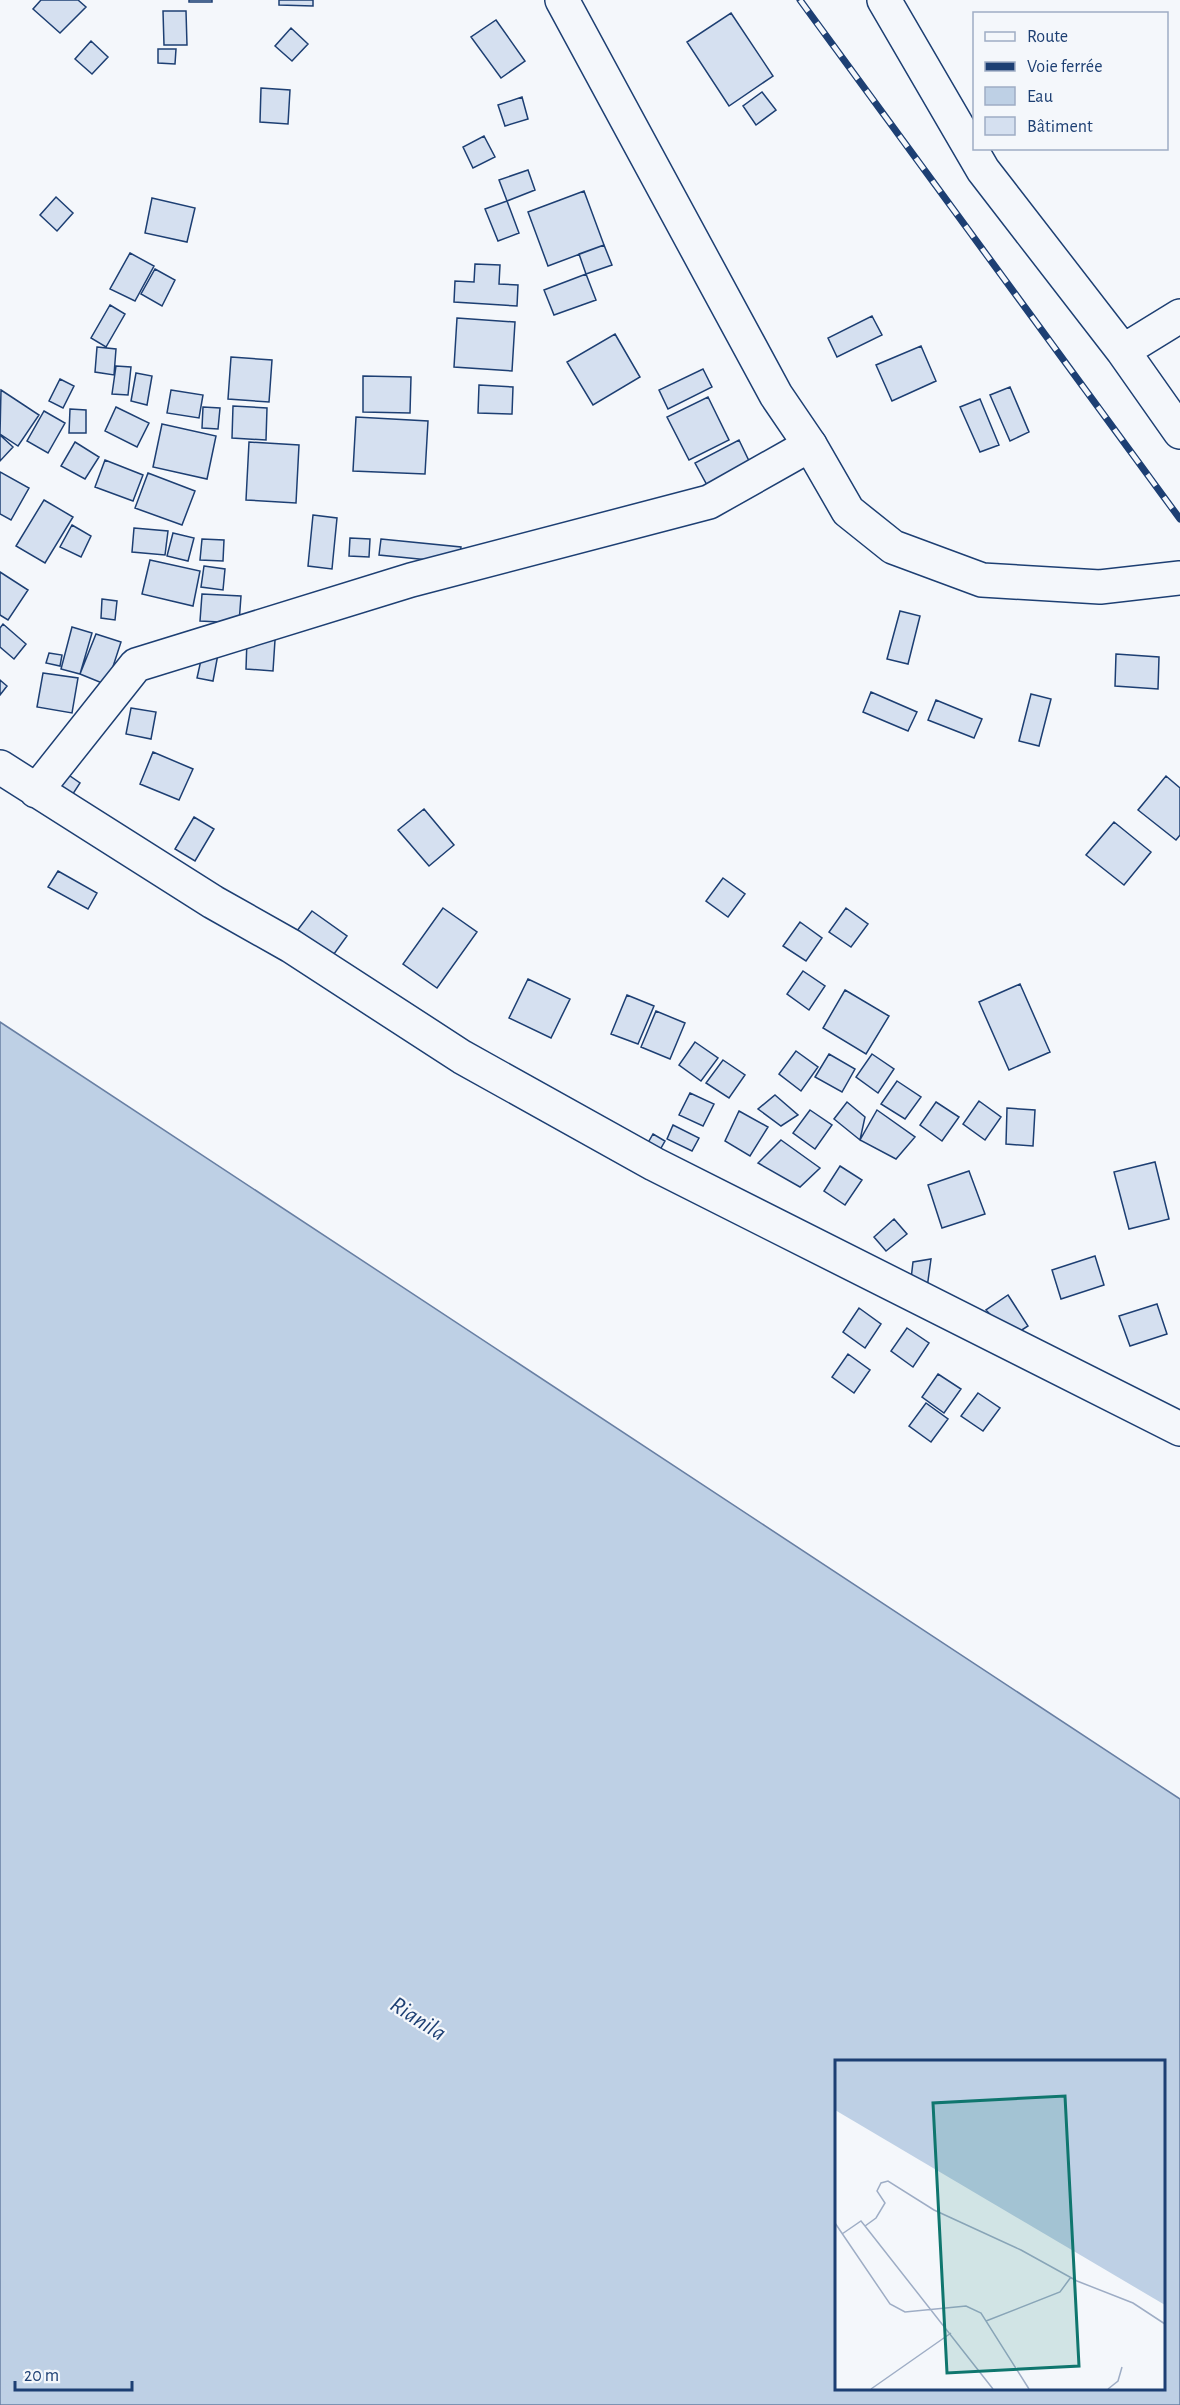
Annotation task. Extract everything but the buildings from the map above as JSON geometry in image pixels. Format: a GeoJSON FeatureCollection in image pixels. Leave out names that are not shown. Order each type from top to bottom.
{"type":"FeatureCollection","features":[{"type":"Feature","properties":{"kind":"street"},"geometry":{"type":"LineString","coordinates":[[562,0],[776,394],[810,445],[848,511],[893,547],[982,580],[1100,587],[1180,578]]}},
{"type":"Feature","properties":{"kind":"street"},"geometry":{"type":"LineString","coordinates":[[884,0],[983,170],[1123,351],[1180,432]]}},
{"type":"Feature","properties":{"kind":"street"},"geometry":{"type":"LineString","coordinates":[[1123,351],[1180,316]]}},
{"type":"Feature","properties":{"kind":"street"},"geometry":{"type":"LineString","coordinates":[[36,791],[136,665],[411,580],[709,502],[810,445]]}},
{"type":"Feature","properties":{"kind":"street"},"geometry":{"type":"LineString","coordinates":[[0,767],[213,902],[291,946],[482,1068],[654,1164],[1180,1429]]}},
{"type":"Feature","properties":{"kind":"water","name":"Rianila"},"geometry":{"type":"Polygon","coordinates":[[[0,1022],[1180,1799],[1180,2405],[0,2405],[0,1022]]]}},
{"type":"Feature","properties":{"kind":"railway"},"geometry":{"type":"LineString","coordinates":[[800,0],[1180,519]]}}]}
